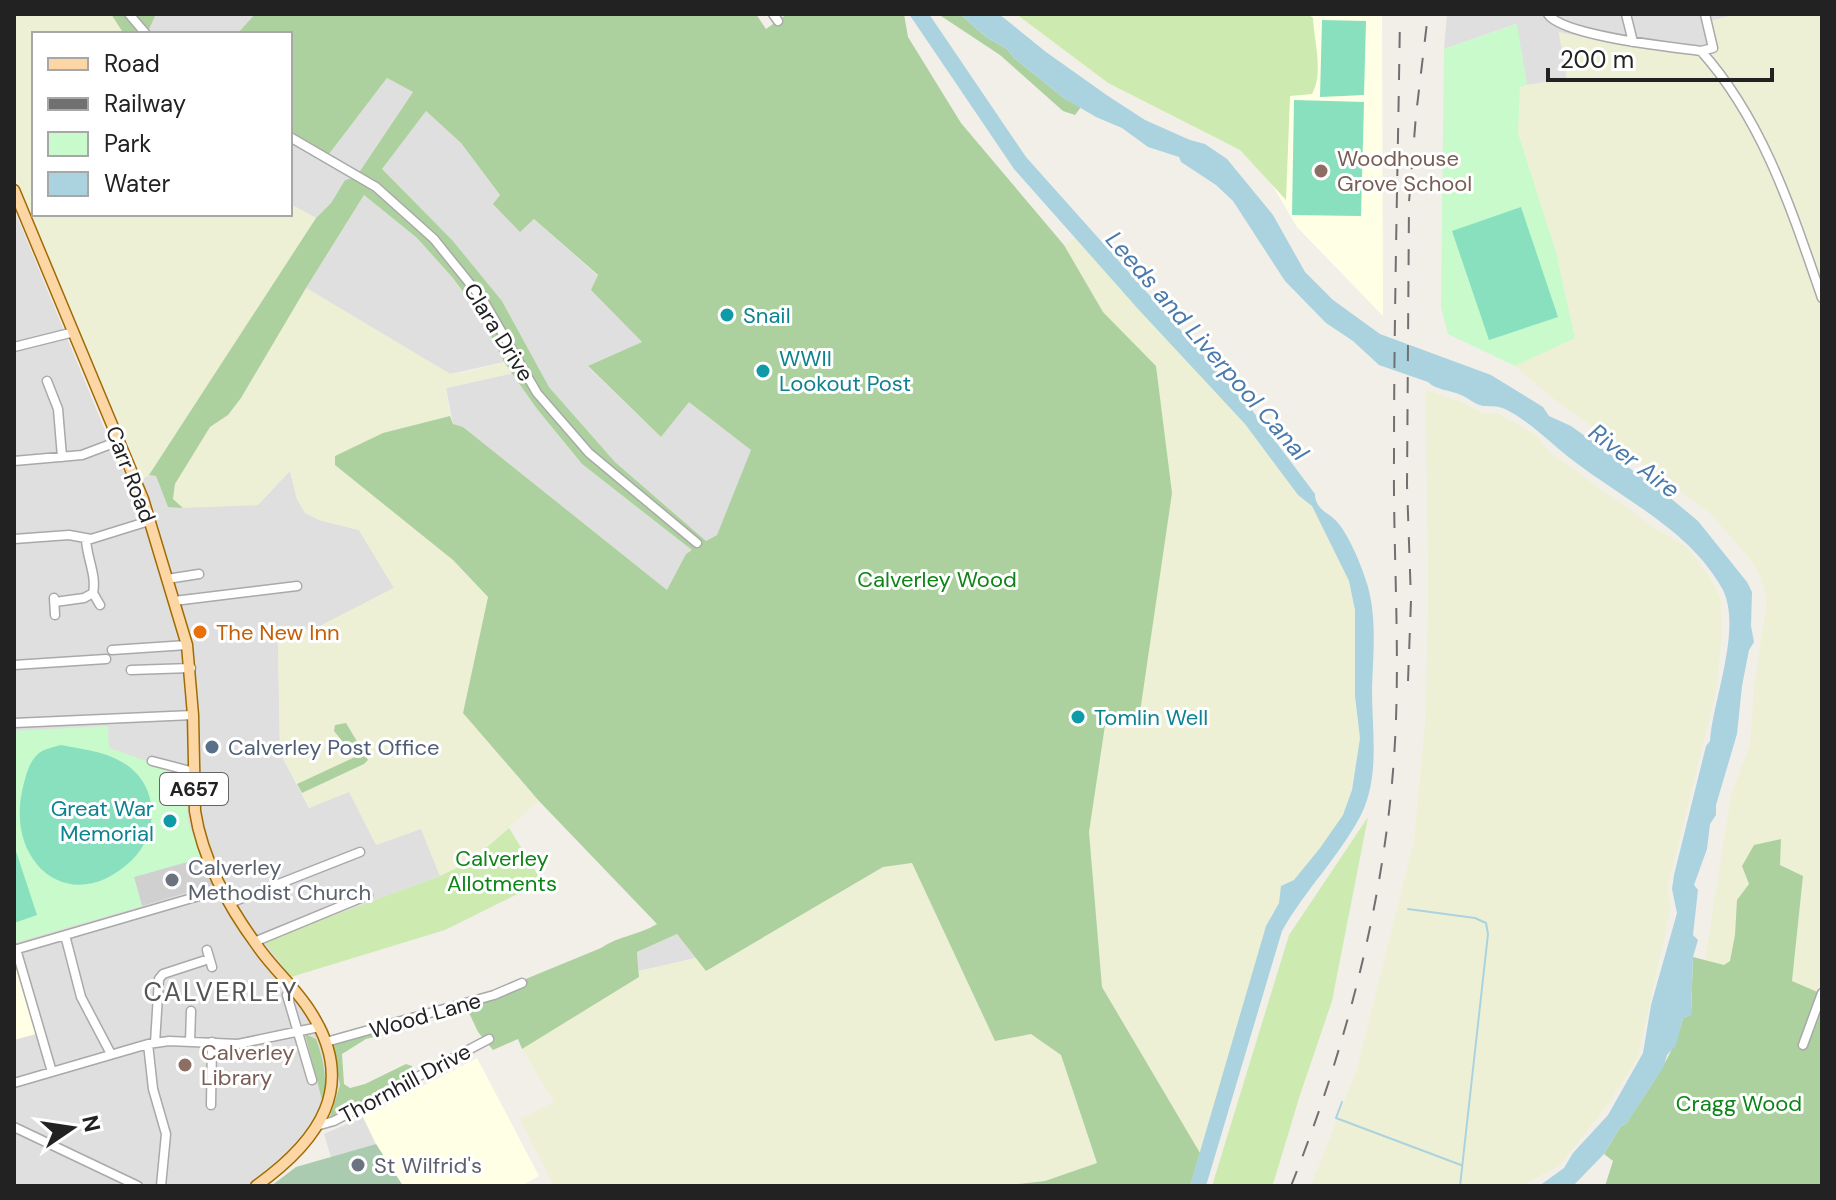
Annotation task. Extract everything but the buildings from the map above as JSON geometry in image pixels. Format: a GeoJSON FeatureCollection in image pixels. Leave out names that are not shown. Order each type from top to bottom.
{"type":"FeatureCollection","features":[{"type":"Feature","properties":{"kind":"main road","name":"Carr Road"},"geometry":{"type":"LineString","coordinates":[[14,190],[119,441],[149,521],[187,645],[191,668],[198,830],[230,903],[254,942],[309,1009],[326,1042],[330,1095],[320,1125]]}},
{"type":"Feature","properties":{"kind":"main road","name":"A657"},"geometry":{"type":"LineString","coordinates":[[256,1186],[301,1150],[320,1125]]}},
{"type":"Feature","properties":{"kind":"street"},"geometry":{"type":"LineString","coordinates":[[129,14],[144,32]]}},
{"type":"Feature","properties":{"kind":"street"},"geometry":{"type":"LineString","coordinates":[[1548,14],[1560,25],[1633,42],[1701,51],[1713,48],[1705,14]]}},
{"type":"Feature","properties":{"kind":"street"},"geometry":{"type":"LineString","coordinates":[[1626,14],[1633,42]]}},
{"type":"Feature","properties":{"kind":"street"},"geometry":{"type":"LineString","coordinates":[[1701,51],[1726,79],[1746,110],[1792,212],[1822,298]]}},
{"type":"Feature","properties":{"kind":"street","name":"Clara Drive"},"geometry":{"type":"LineString","coordinates":[[292,138],[376,187],[434,239],[483,300],[537,393],[589,453],[697,543]]}},
{"type":"Feature","properties":{"kind":"street"},"geometry":{"type":"LineString","coordinates":[[14,347],[74,332]]}},
{"type":"Feature","properties":{"kind":"street"},"geometry":{"type":"LineString","coordinates":[[47,381],[58,409],[62,457]]}},
{"type":"Feature","properties":{"kind":"street"},"geometry":{"type":"LineString","coordinates":[[14,461],[92,453],[119,441]]}},
{"type":"Feature","properties":{"kind":"street"},"geometry":{"type":"LineString","coordinates":[[14,539],[69,535],[96,538],[149,521]]}},
{"type":"Feature","properties":{"kind":"street"},"geometry":{"type":"LineString","coordinates":[[86,538],[87,558],[94,580],[93,593],[100,605]]}},
{"type":"Feature","properties":{"kind":"street"},"geometry":{"type":"LineString","coordinates":[[167,579],[199,574]]}},
{"type":"Feature","properties":{"kind":"street"},"geometry":{"type":"LineString","coordinates":[[174,601],[297,586]]}},
{"type":"Feature","properties":{"kind":"street"},"geometry":{"type":"LineString","coordinates":[[55,615],[54,599],[84,598],[93,593]]}},
{"type":"Feature","properties":{"kind":"street"},"geometry":{"type":"LineString","coordinates":[[112,650],[187,645]]}},
{"type":"Feature","properties":{"kind":"street"},"geometry":{"type":"LineString","coordinates":[[14,665],[106,659]]}},
{"type":"Feature","properties":{"kind":"street"},"geometry":{"type":"LineString","coordinates":[[131,670],[191,668]]}},
{"type":"Feature","properties":{"kind":"street"},"geometry":{"type":"LineString","coordinates":[[14,723],[193,715]]}},
{"type":"Feature","properties":{"kind":"street"},"geometry":{"type":"LineString","coordinates":[[152,761],[194,772]]}},
{"type":"Feature","properties":{"kind":"street"},"geometry":{"type":"LineString","coordinates":[[230,903],[360,852]]}},
{"type":"Feature","properties":{"kind":"street"},"geometry":{"type":"LineString","coordinates":[[52,1072],[15,950],[223,889]]}},
{"type":"Feature","properties":{"kind":"street"},"geometry":{"type":"LineString","coordinates":[[254,942],[368,895]]}},
{"type":"Feature","properties":{"kind":"street"},"geometry":{"type":"LineString","coordinates":[[65,935],[81,997],[111,1054]]}},
{"type":"Feature","properties":{"kind":"street"},"geometry":{"type":"LineString","coordinates":[[161,1186],[166,1134],[153,1089],[151,1044],[159,979],[163,974],[209,959]]}},
{"type":"Feature","properties":{"kind":"street","name":"Wood Lane"},"geometry":{"type":"LineString","coordinates":[[326,1042],[494,995],[522,983]]}},
{"type":"Feature","properties":{"kind":"street"},"geometry":{"type":"LineString","coordinates":[[1803,1045],[1822,993]]}},
{"type":"Feature","properties":{"kind":"street"},"geometry":{"type":"LineString","coordinates":[[287,995],[312,1080]]}},
{"type":"Feature","properties":{"kind":"street"},"geometry":{"type":"LineString","coordinates":[[190,1042],[191,1011]]}},
{"type":"Feature","properties":{"kind":"street"},"geometry":{"type":"LineString","coordinates":[[14,1083],[151,1044],[238,1044],[319,1027]]}},
{"type":"Feature","properties":{"kind":"street","name":"Thornhill Drive"},"geometry":{"type":"LineString","coordinates":[[320,1125],[334,1121],[489,1039]]}},
{"type":"Feature","properties":{"kind":"street"},"geometry":{"type":"LineString","coordinates":[[211,1105],[212,1042]]}},
{"type":"Feature","properties":{"kind":"street"},"geometry":{"type":"LineString","coordinates":[[14,1127],[138,1186]]}},
{"type":"Feature","properties":{"kind":"shaded area"},"geometry":{"type":"Polygon","coordinates":[[[14,14],[111,14],[124,32],[32,32],[32,216],[292,216],[292,205],[316,218],[149,475],[143,479],[14,174],[14,14]]]}},
{"type":"Feature","properties":{"kind":"shaded area"},"geometry":{"type":"Polygon","coordinates":[[[156,14],[255,14],[239,32],[148,32],[156,14]]]}},
{"type":"Feature","properties":{"kind":"shaded area","name":"Woodhouse Grove School"},"geometry":{"type":"Polygon","coordinates":[[[1016,14],[1382,14],[1383,316],[1297,227],[1271,183],[1240,150],[1108,83],[1016,14]]]}},
{"type":"Feature","properties":{"kind":"shaded area"},"geometry":{"type":"Polygon","coordinates":[[[1447,14],[1737,14],[1711,21],[1718,52],[1698,55],[1632,47],[1559,33],[1567,79],[1527,85],[1516,24],[1444,49],[1447,14]]]}},
{"type":"Feature","properties":{"kind":"shaded area"},"geometry":{"type":"Polygon","coordinates":[[[1737,14],[1822,14],[1822,978],[1817,992],[1792,982],[1803,876],[1780,866],[1781,840],[1750,884],[1730,961],[1724,966],[1705,960],[1731,795],[1750,744],[1754,687],[1767,600],[1760,576],[1748,557],[1710,513],[1550,396],[1515,366],[1575,337],[1556,252],[1518,133],[1520,86],[1567,79],[1559,32],[1632,47],[1698,55],[1718,52],[1711,21],[1737,14]]]}},
{"type":"Feature","properties":{"kind":"shaded area"},"geometry":{"type":"Polygon","coordinates":[[[387,78],[413,92],[356,177],[345,180],[331,203],[316,218],[292,205],[292,132],[329,154],[387,78]]]}},
{"type":"Feature","properties":{"kind":"shaded area"},"geometry":{"type":"Polygon","coordinates":[[[426,111],[461,143],[500,195],[494,204],[520,231],[534,219],[598,276],[592,290],[642,342],[588,367],[661,437],[689,401],[752,450],[717,535],[706,541],[615,462],[549,387],[502,301],[453,241],[381,169],[426,111]]]}},
{"type":"Feature","properties":{"kind":"shaded area"},"geometry":{"type":"Polygon","coordinates":[[[364,195],[417,238],[452,277],[480,314],[504,362],[450,374],[306,288],[364,195]]]}},
{"type":"Feature","properties":{"kind":"shaded area"},"geometry":{"type":"Polygon","coordinates":[[[14,209],[116,457],[130,483],[149,475],[156,476],[168,507],[257,505],[290,471],[297,499],[319,520],[359,530],[394,588],[320,626],[278,638],[280,753],[309,808],[349,791],[421,828],[440,876],[265,941],[328,1028],[340,1085],[331,1111],[320,1107],[303,1139],[247,1186],[14,1186],[14,209]]]}},
{"type":"Feature","properties":{"kind":"shaded area"},"geometry":{"type":"Polygon","coordinates":[[[1075,238],[1245,424],[1298,495],[1312,506],[1349,581],[1355,610],[1355,696],[1360,738],[1349,803],[1301,873],[1285,883],[1279,904],[1272,913],[1200,1153],[1102,987],[1089,832],[1106,719],[1139,718],[1156,366],[1103,312],[1064,245],[1075,238]]]}},
{"type":"Feature","properties":{"kind":"shaded area"},"geometry":{"type":"Polygon","coordinates":[[[306,288],[450,374],[504,362],[513,373],[446,388],[450,416],[383,433],[335,456],[453,560],[488,598],[463,713],[539,801],[471,861],[440,876],[421,829],[376,845],[349,792],[309,808],[302,793],[364,764],[335,731],[356,757],[297,784],[280,753],[278,638],[320,626],[394,588],[359,530],[319,520],[305,513],[297,499],[290,471],[258,505],[183,508],[173,499],[175,484],[210,427],[228,415],[241,398],[306,288]]]}},
{"type":"Feature","properties":{"kind":"shaded area"},"geometry":{"type":"Polygon","coordinates":[[[513,373],[537,409],[582,464],[693,550],[686,555],[668,591],[463,427],[453,424],[446,388],[513,373]]]}},
{"type":"Feature","properties":{"kind":"shaded area"},"geometry":{"type":"Polygon","coordinates":[[[1426,390],[1463,402],[1484,414],[1498,413],[1536,435],[1549,452],[1655,528],[1687,547],[1709,576],[1721,599],[1722,634],[1716,692],[1668,886],[1670,911],[1638,1057],[1609,1103],[1559,1166],[1520,1186],[1311,1186],[1357,1069],[1414,841],[1426,713],[1426,390]]]}},
{"type":"Feature","properties":{"kind":"shaded area"},"geometry":{"type":"Polygon","coordinates":[[[201,858],[215,884],[142,906],[134,877],[201,858]]]}},
{"type":"Feature","properties":{"kind":"shaded area"},"geometry":{"type":"Polygon","coordinates":[[[912,863],[995,1041],[1031,1034],[1061,1055],[1097,1164],[1045,1181],[1001,1186],[554,1186],[520,1119],[554,1102],[522,1049],[638,977],[639,971],[696,958],[706,970],[883,867],[912,863]]]}},
{"type":"Feature","properties":{"kind":"shaded area"},"geometry":{"type":"Polygon","coordinates":[[[677,934],[696,958],[639,971],[637,952],[677,934]]]}},
{"type":"Feature","properties":{"kind":"shaded area"},"geometry":{"type":"Polygon","coordinates":[[[14,962],[36,1034],[14,1040],[14,962]]]}},
{"type":"Feature","properties":{"kind":"shaded area"},"geometry":{"type":"Polygon","coordinates":[[[477,1058],[539,1176],[521,1186],[403,1186],[363,1117],[477,1058]]]}},
{"type":"Feature","properties":{"kind":"shaded area"},"geometry":{"type":"Polygon","coordinates":[[[363,1117],[376,1144],[331,1157],[324,1134],[363,1117]]]}},
{"type":"Feature","properties":{"kind":"shaded area","name":"St Wilfrid's"},"geometry":{"type":"Polygon","coordinates":[[[376,1144],[403,1186],[271,1186],[296,1167],[376,1144]]]}},
{"type":"Feature","properties":{"kind":"green space"},"geometry":{"type":"Polygon","coordinates":[[[111,14],[156,14],[148,32],[123,32],[111,14]]]}},
{"type":"Feature","properties":{"kind":"green space","name":"Calverley Wood"},"geometry":{"type":"Polygon","coordinates":[[[255,14],[756,14],[766,29],[787,14],[904,14],[908,37],[961,123],[1064,245],[1103,312],[1156,366],[1172,493],[1139,719],[1106,719],[1089,832],[1102,987],[1200,1153],[1190,1186],[1001,1186],[1045,1181],[1097,1163],[1061,1055],[1031,1034],[995,1041],[912,863],[883,867],[706,971],[677,934],[637,952],[639,977],[522,1049],[518,1039],[493,1050],[478,1032],[463,1000],[494,992],[657,924],[539,801],[463,713],[488,597],[453,560],[335,465],[335,456],[383,433],[450,416],[453,424],[463,427],[667,590],[686,554],[692,550],[582,464],[504,362],[480,314],[452,277],[417,238],[364,195],[241,398],[228,415],[210,427],[175,484],[173,499],[183,508],[168,507],[156,476],[149,475],[316,218],[331,203],[345,180],[356,177],[413,92],[387,78],[329,154],[292,132],[292,32],[239,32],[255,14]],[[426,111],[382,169],[453,241],[502,301],[549,387],[615,462],[706,541],[717,535],[751,450],[689,402],[661,437],[588,366],[642,342],[591,290],[598,275],[534,219],[520,232],[493,204],[500,195],[461,143],[426,111]]]}},
{"type":"Feature","properties":{"kind":"green space"},"geometry":{"type":"Polygon","coordinates":[[[938,14],[960,14],[1065,99],[1081,107],[1075,115],[1063,111],[1000,55],[938,14]]]}},
{"type":"Feature","properties":{"kind":"green space"},"geometry":{"type":"Polygon","coordinates":[[[1016,14],[1308,14],[1313,18],[1316,86],[1312,94],[1290,96],[1286,200],[1240,150],[1108,83],[1016,14]]]}},
{"type":"Feature","properties":{"kind":"green space"},"geometry":{"type":"Polygon","coordinates":[[[1322,20],[1366,21],[1364,95],[1320,97],[1322,20]]]}},
{"type":"Feature","properties":{"kind":"green space"},"geometry":{"type":"Polygon","coordinates":[[[1517,24],[1527,85],[1520,87],[1518,133],[1556,252],[1575,338],[1515,366],[1448,334],[1441,307],[1444,49],[1517,24]]]}},
{"type":"Feature","properties":{"kind":"green space"},"geometry":{"type":"Polygon","coordinates":[[[1294,100],[1364,102],[1361,216],[1292,215],[1294,100]]]}},
{"type":"Feature","properties":{"kind":"green space"},"geometry":{"type":"Polygon","coordinates":[[[1521,207],[1558,317],[1489,340],[1452,231],[1521,207]]]}},
{"type":"Feature","properties":{"kind":"green space"},"geometry":{"type":"Polygon","coordinates":[[[346,723],[368,760],[302,793],[297,784],[355,757],[334,731],[335,725],[346,723]]]}},
{"type":"Feature","properties":{"kind":"green space"},"geometry":{"type":"Polygon","coordinates":[[[108,726],[109,748],[185,774],[188,821],[201,858],[134,877],[142,906],[14,943],[14,731],[108,726]]]}},
{"type":"Feature","properties":{"kind":"green space"},"geometry":{"type":"Polygon","coordinates":[[[61,745],[106,755],[133,770],[149,794],[152,808],[148,836],[132,860],[109,877],[87,884],[66,883],[48,874],[33,859],[23,839],[20,814],[28,769],[40,752],[61,745]]]}},
{"type":"Feature","properties":{"kind":"green space"},"geometry":{"type":"Polygon","coordinates":[[[1368,817],[1332,1001],[1272,1186],[1212,1186],[1289,935],[1368,817]]]}},
{"type":"Feature","properties":{"kind":"green space","name":"Calverley Allotments"},"geometry":{"type":"Polygon","coordinates":[[[509,828],[542,882],[445,930],[291,977],[264,941],[440,876],[471,861],[509,828]]]}},
{"type":"Feature","properties":{"kind":"green space","name":"Cragg Wood"},"geometry":{"type":"Polygon","coordinates":[[[1781,839],[1780,865],[1803,876],[1792,981],[1822,994],[1822,1186],[1605,1186],[1613,1161],[1604,1154],[1659,1073],[1683,1018],[1691,1015],[1693,957],[1724,965],[1730,961],[1737,900],[1749,884],[1742,866],[1754,845],[1781,839]]]}},
{"type":"Feature","properties":{"kind":"green space"},"geometry":{"type":"Polygon","coordinates":[[[14,845],[37,915],[14,923],[14,845]]]}},
{"type":"Feature","properties":{"kind":"green space"},"geometry":{"type":"Polygon","coordinates":[[[413,1021],[414,1028],[366,1039],[342,1054],[344,1084],[350,1088],[406,1064],[412,1066],[416,1074],[330,1116],[340,1085],[332,1042],[413,1021]]]}},
{"type":"Feature","properties":{"kind":"green space"},"geometry":{"type":"Polygon","coordinates":[[[305,1034],[316,1039],[321,1055],[325,1080],[323,1104],[305,1034]]]}},
{"type":"Feature","properties":{"kind":"water"},"geometry":{"type":"Polygon","coordinates":[[[909,14],[929,14],[1026,157],[1252,410],[1315,494],[1320,507],[1338,522],[1349,539],[1368,587],[1374,650],[1374,754],[1367,800],[1352,830],[1282,931],[1206,1186],[1190,1186],[1266,926],[1279,903],[1281,886],[1294,880],[1320,848],[1343,815],[1352,790],[1360,738],[1355,696],[1355,610],[1349,581],[1312,506],[1298,495],[1245,424],[1014,169],[909,14]]]}},
{"type":"Feature","properties":{"kind":"water","name":"River Aire"},"geometry":{"type":"Polygon","coordinates":[[[960,14],[999,14],[1046,52],[1145,120],[1205,144],[1227,159],[1273,215],[1305,272],[1333,300],[1380,334],[1491,375],[1543,407],[1549,416],[1571,426],[1698,521],[1747,582],[1752,592],[1754,642],[1749,650],[1742,686],[1737,734],[1716,805],[1716,815],[1710,824],[1707,849],[1694,885],[1698,890],[1693,935],[1698,940],[1693,957],[1691,1015],[1683,1018],[1676,1045],[1627,1123],[1621,1126],[1604,1154],[1573,1186],[1539,1186],[1564,1168],[1573,1153],[1608,1115],[1643,1053],[1651,1005],[1677,913],[1672,889],[1674,875],[1706,746],[1710,741],[1725,665],[1729,625],[1723,590],[1710,569],[1676,534],[1575,462],[1516,415],[1501,407],[1480,405],[1379,365],[1353,341],[1326,323],[1285,281],[1233,201],[1216,185],[1181,162],[1179,157],[1148,147],[1122,128],[1065,99],[960,14]]]}},
{"type":"Feature","properties":{"kind":"waterway"},"geometry":{"type":"LineString","coordinates":[[1408,909],[1475,918],[1486,923],[1488,934],[1460,1186]]}},
{"type":"Feature","properties":{"kind":"waterway"},"geometry":{"type":"LineString","coordinates":[[1342,1102],[1336,1118],[1461,1165]]}},
{"type":"Feature","properties":{"kind":"railway"},"geometry":{"type":"LineString","coordinates":[[1291,1186],[1328,1083],[1359,976],[1389,812],[1397,682],[1394,401],[1400,14]]}},
{"type":"Feature","properties":{"kind":"railway"},"geometry":{"type":"LineString","coordinates":[[1408,681],[1411,600],[1407,485],[1409,202],[1428,14]]}},
{"type":"Feature","properties":{"kind":"place","name":"Woodhouse Grove School"},"geometry":{"type":"Point","coordinates":[1321,171]}},
{"type":"Feature","properties":{"kind":"place","name":"Snail"},"geometry":{"type":"Point","coordinates":[727,315]}},
{"type":"Feature","properties":{"kind":"place","name":"WWII Lookout Post"},"geometry":{"type":"Point","coordinates":[763,371]}},
{"type":"Feature","properties":{"kind":"place","name":"The New Inn"},"geometry":{"type":"Point","coordinates":[200,632]}},
{"type":"Feature","properties":{"kind":"place","name":"Tomlin Well"},"geometry":{"type":"Point","coordinates":[1078,717]}},
{"type":"Feature","properties":{"kind":"place","name":"Calverley Post Office"},"geometry":{"type":"Point","coordinates":[212,747]}},
{"type":"Feature","properties":{"kind":"place","name":"Great War Memorial"},"geometry":{"type":"Point","coordinates":[170,821]}},
{"type":"Feature","properties":{"kind":"place","name":"Calverley Methodist Church"},"geometry":{"type":"Point","coordinates":[172,880]}},
{"type":"Feature","properties":{"kind":"place","name":"Calverley Library"},"geometry":{"type":"Point","coordinates":[185,1065]}},
{"type":"Feature","properties":{"kind":"place","name":"St Wilfrid's"},"geometry":{"type":"Point","coordinates":[358,1165]}},
{"type":"Feature","properties":{"kind":"district","name":"CALVERLEY"},"geometry":{"type":"Point","coordinates":[221,992]}},
{"type":"Feature","properties":{"kind":"water label","name":"Leeds and Liverpool Canal"},"geometry":{"type":"Point","coordinates":[1207,346]}}]}
